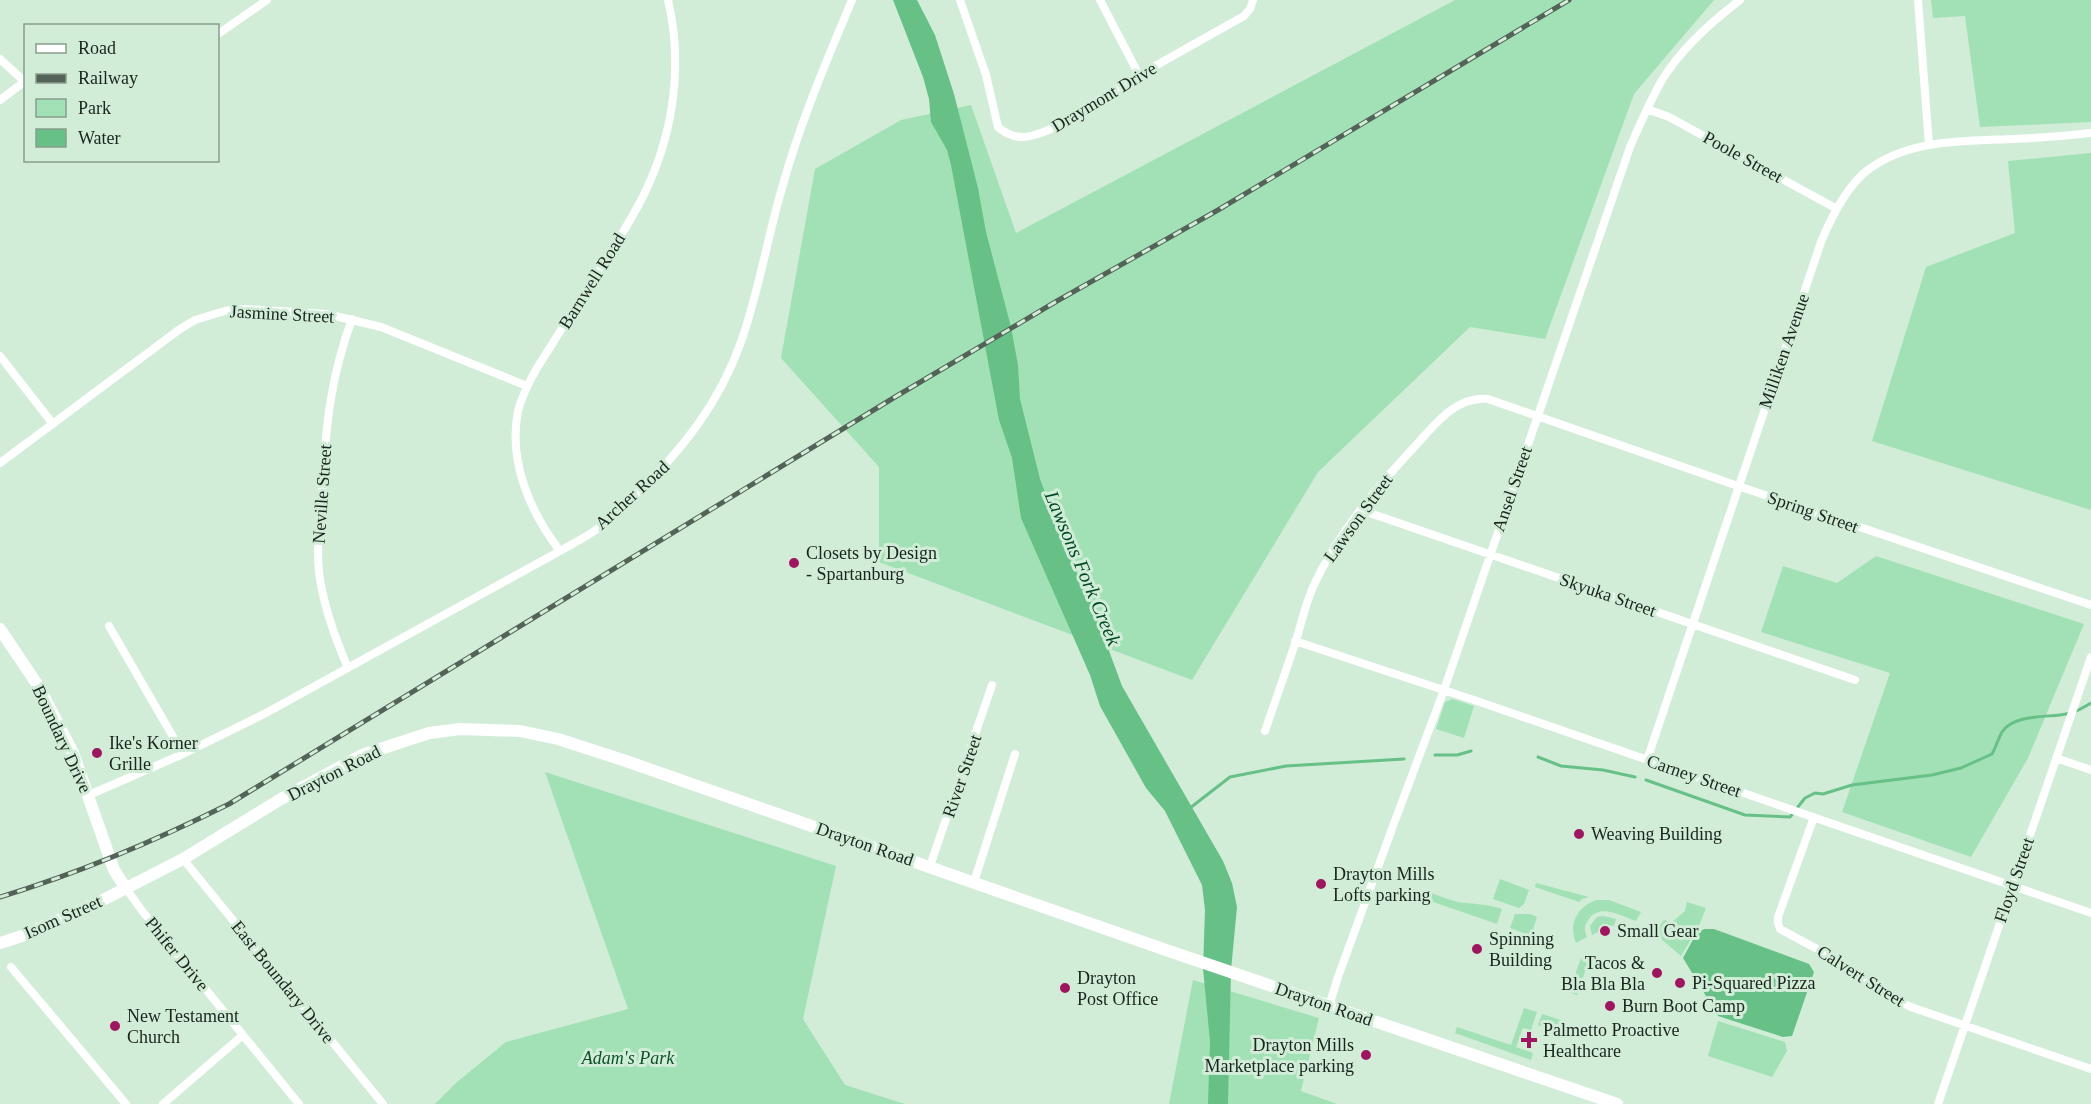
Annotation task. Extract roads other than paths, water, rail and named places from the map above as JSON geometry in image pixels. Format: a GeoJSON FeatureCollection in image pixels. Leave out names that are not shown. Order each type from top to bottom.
{"type":"FeatureCollection","features":[{"type":"Feature","properties":{"kind":"main road","name":"Boundary Drive"},"geometry":{"type":"LineString","coordinates":[[0,629],[26,664],[73,753],[114,870],[125,887]]}},
{"type":"Feature","properties":{"kind":"main road","name":"Drayton Road"},"geometry":{"type":"LineString","coordinates":[[125,887],[183,859],[281,799],[362,755],[429,733],[460,729],[520,731],[558,739],[930,866],[1329,1006],[1585,1099],[1617,1104]]}},
{"type":"Feature","properties":{"kind":"main road","name":"Isom Street"},"geometry":{"type":"LineString","coordinates":[[0,943],[52,923],[125,887]]}},
{"type":"Feature","properties":{"kind":"street"},"geometry":{"type":"LineString","coordinates":[[219,33],[267,0]]}},
{"type":"Feature","properties":{"kind":"street","name":"Barnwell Road"},"geometry":{"type":"LineString","coordinates":[[560,551],[536,515],[521,475],[517,454],[517,421],[527,386],[627,225],[656,166],[669,122],[675,76],[674,34],[668,0]]}},
{"type":"Feature","properties":{"kind":"street","name":"Archer Road"},"geometry":{"type":"LineString","coordinates":[[89,795],[183,754],[266,713],[560,551],[596,530],[658,474],[693,434],[721,389],[741,342],[753,306],[798,135],[817,82],[852,0]]}},
{"type":"Feature","properties":{"kind":"street","name":"Draymont Drive"},"geometry":{"type":"LineString","coordinates":[[960,0],[986,75],[994,119],[998,127],[1010,136],[1020,137],[1033,135],[1060,125],[1139,75],[1244,16],[1250,9],[1252,0]]}},
{"type":"Feature","properties":{"kind":"street"},"geometry":{"type":"LineString","coordinates":[[1100,0],[1139,75]]}},
{"type":"Feature","properties":{"kind":"street","name":"Ansel Street"},"geometry":{"type":"LineString","coordinates":[[1329,1006],[1444,690],[1630,147],[1663,79],[1687,48],[1713,22],[1740,0]]}},
{"type":"Feature","properties":{"kind":"street"},"geometry":{"type":"LineString","coordinates":[[1918,0],[1929,145]]}},
{"type":"Feature","properties":{"kind":"street"},"geometry":{"type":"LineString","coordinates":[[0,59],[24,82]]}},
{"type":"Feature","properties":{"kind":"street"},"geometry":{"type":"LineString","coordinates":[[0,100],[24,84]]}},
{"type":"Feature","properties":{"kind":"street","name":"Poole Street"},"geometry":{"type":"LineString","coordinates":[[1647,109],[1669,117],[1837,208]]}},
{"type":"Feature","properties":{"kind":"street","name":"Milliken Avenue"},"geometry":{"type":"LineString","coordinates":[[1647,760],[1821,242],[1837,208],[1864,173],[1895,154],[1929,145],[1966,141],[2058,137],[2091,133]]}},
{"type":"Feature","properties":{"kind":"street","name":"Jasmine Street"},"geometry":{"type":"LineString","coordinates":[[0,463],[180,329],[211,314],[245,309],[309,312],[352,319],[381,327],[527,386]]}},
{"type":"Feature","properties":{"kind":"street","name":"Neville Street"},"geometry":{"type":"LineString","coordinates":[[348,668],[322,589],[318,553],[327,414],[336,366],[352,319]]}},
{"type":"Feature","properties":{"kind":"street"},"geometry":{"type":"LineString","coordinates":[[0,356],[53,424]]}},
{"type":"Feature","properties":{"kind":"street","name":"Lawson Street"},"geometry":{"type":"LineString","coordinates":[[1265,731],[1306,606],[1324,564],[1344,532],[1388,475],[1446,414],[1465,401],[1478,398],[1488,399],[1536,416]]}},
{"type":"Feature","properties":{"kind":"street","name":"Spring Street"},"geometry":{"type":"LineString","coordinates":[[1536,416],[2091,605]]}},
{"type":"Feature","properties":{"kind":"street","name":"Skyuka Street"},"geometry":{"type":"LineString","coordinates":[[1361,510],[1855,680]]}},
{"type":"Feature","properties":{"kind":"street"},"geometry":{"type":"LineString","coordinates":[[109,626],[183,754]]}},
{"type":"Feature","properties":{"kind":"street","name":"Carney Street"},"geometry":{"type":"LineString","coordinates":[[1295,641],[1444,690],[2091,913]]}},
{"type":"Feature","properties":{"kind":"street","name":"Floyd Street"},"geometry":{"type":"LineString","coordinates":[[1938,1104],[2091,657]]}},
{"type":"Feature","properties":{"kind":"street","name":"River Street"},"geometry":{"type":"LineString","coordinates":[[930,866],[992,686]]}},
{"type":"Feature","properties":{"kind":"street"},"geometry":{"type":"LineString","coordinates":[[974,882],[1015,754]]}},
{"type":"Feature","properties":{"kind":"street"},"geometry":{"type":"LineString","coordinates":[[2056,758],[2091,770]]}},
{"type":"Feature","properties":{"kind":"street","name":"Calvert Street"},"geometry":{"type":"LineString","coordinates":[[1814,817],[1778,917],[1780,929],[1819,950],[1897,1000],[1964,1026],[2091,1069]]}},
{"type":"Feature","properties":{"kind":"street","name":"East Boundary Drive"},"geometry":{"type":"LineString","coordinates":[[183,859],[383,1104]]}},
{"type":"Feature","properties":{"kind":"street","name":"Phifer Drive"},"geometry":{"type":"LineString","coordinates":[[125,887],[299,1104]]}},
{"type":"Feature","properties":{"kind":"street"},"geometry":{"type":"LineString","coordinates":[[11,967],[126,1104]]}},
{"type":"Feature","properties":{"kind":"street"},"geometry":{"type":"LineString","coordinates":[[163,1104],[243,1035]]}},
{"type":"Feature","properties":{"kind":"water"},"geometry":{"type":"Polygon","coordinates":[[[893,0],[917,0],[935,35],[954,94],[1011,327],[1018,365],[1020,399],[1040,479],[1072,564],[1090,599],[1122,686],[1223,861],[1232,883],[1237,907],[1231,970],[1228,1104],[1208,1104],[1210,1041],[1203,969],[1205,910],[1202,885],[1165,811],[1146,788],[1100,706],[1090,675],[1021,518],[1012,458],[999,420],[951,165],[947,150],[931,122],[929,99],[923,77],[893,0]]]}},
{"type":"Feature","properties":{"kind":"water"},"geometry":{"type":"Polygon","coordinates":[[[1704,929],[1714,929],[1809,964],[1814,972],[1792,1036],[1783,1037],[1718,1016],[1683,958],[1696,934],[1704,929]]]}},
{"type":"Feature","properties":{"kind":"waterway"},"geometry":{"type":"LineString","coordinates":[[1646,780],[1745,815],[1790,817],[1805,798],[1815,793],[1823,794],[1852,785],[1932,775],[1961,768],[1992,754],[2002,732],[2013,722],[2068,714],[2091,703]]}},
{"type":"Feature","properties":{"kind":"waterway"},"geometry":{"type":"LineString","coordinates":[[1435,755],[1457,755],[1471,751]]}},
{"type":"Feature","properties":{"kind":"waterway"},"geometry":{"type":"LineString","coordinates":[[1538,757],[1561,766],[1603,770],[1635,777]]}},
{"type":"Feature","properties":{"kind":"waterway"},"geometry":{"type":"LineString","coordinates":[[1190,808],[1230,777],[1286,766],[1404,759]]}},
{"type":"Feature","properties":{"kind":"railway"},"geometry":{"type":"LineString","coordinates":[[0,897],[59,878],[116,855],[229,804],[895,397],[1057,301],[1218,210],[1569,0]]}},
{"type":"Feature","properties":{"kind":"place","name":"Closets by Design - Spartanburg"},"geometry":{"type":"Point","coordinates":[794,563]}},
{"type":"Feature","properties":{"kind":"place","name":"Ike's Korner Grille"},"geometry":{"type":"Point","coordinates":[97,753]}},
{"type":"Feature","properties":{"kind":"place","name":"Weaving Building"},"geometry":{"type":"Point","coordinates":[1579,834]}},
{"type":"Feature","properties":{"kind":"place","name":"Drayton Mills Lofts parking"},"geometry":{"type":"Point","coordinates":[1321,884]}},
{"type":"Feature","properties":{"kind":"place","name":"Small Gear"},"geometry":{"type":"Point","coordinates":[1605,931]}},
{"type":"Feature","properties":{"kind":"place","name":"Spinning Building"},"geometry":{"type":"Point","coordinates":[1477,949]}},
{"type":"Feature","properties":{"kind":"place","name":"Tacos & Bla Bla Bla"},"geometry":{"type":"Point","coordinates":[1657,973]}},
{"type":"Feature","properties":{"kind":"place","name":"Pi-Squared Pizza"},"geometry":{"type":"Point","coordinates":[1680,983]}},
{"type":"Feature","properties":{"kind":"place","name":"Drayton Post Office"},"geometry":{"type":"Point","coordinates":[1065,988]}},
{"type":"Feature","properties":{"kind":"place","name":"Burn Boot Camp"},"geometry":{"type":"Point","coordinates":[1610,1006]}},
{"type":"Feature","properties":{"kind":"place","name":"New Testament Church"},"geometry":{"type":"Point","coordinates":[115,1026]}},
{"type":"Feature","properties":{"kind":"place","name":"Palmetto Proactive Healthcare"},"geometry":{"type":"Point","coordinates":[1529,1040]}},
{"type":"Feature","properties":{"kind":"place","name":"Drayton Mills Marketplace parking"},"geometry":{"type":"Point","coordinates":[1366,1055]}},
{"type":"Feature","properties":{"kind":"water label","name":"Lawsons Fork Creek"},"geometry":{"type":"Point","coordinates":[1083,568]}},
{"type":"Feature","properties":{"kind":"park label","name":"Adam's Park"},"geometry":{"type":"Point","coordinates":[628,1058]}}]}
